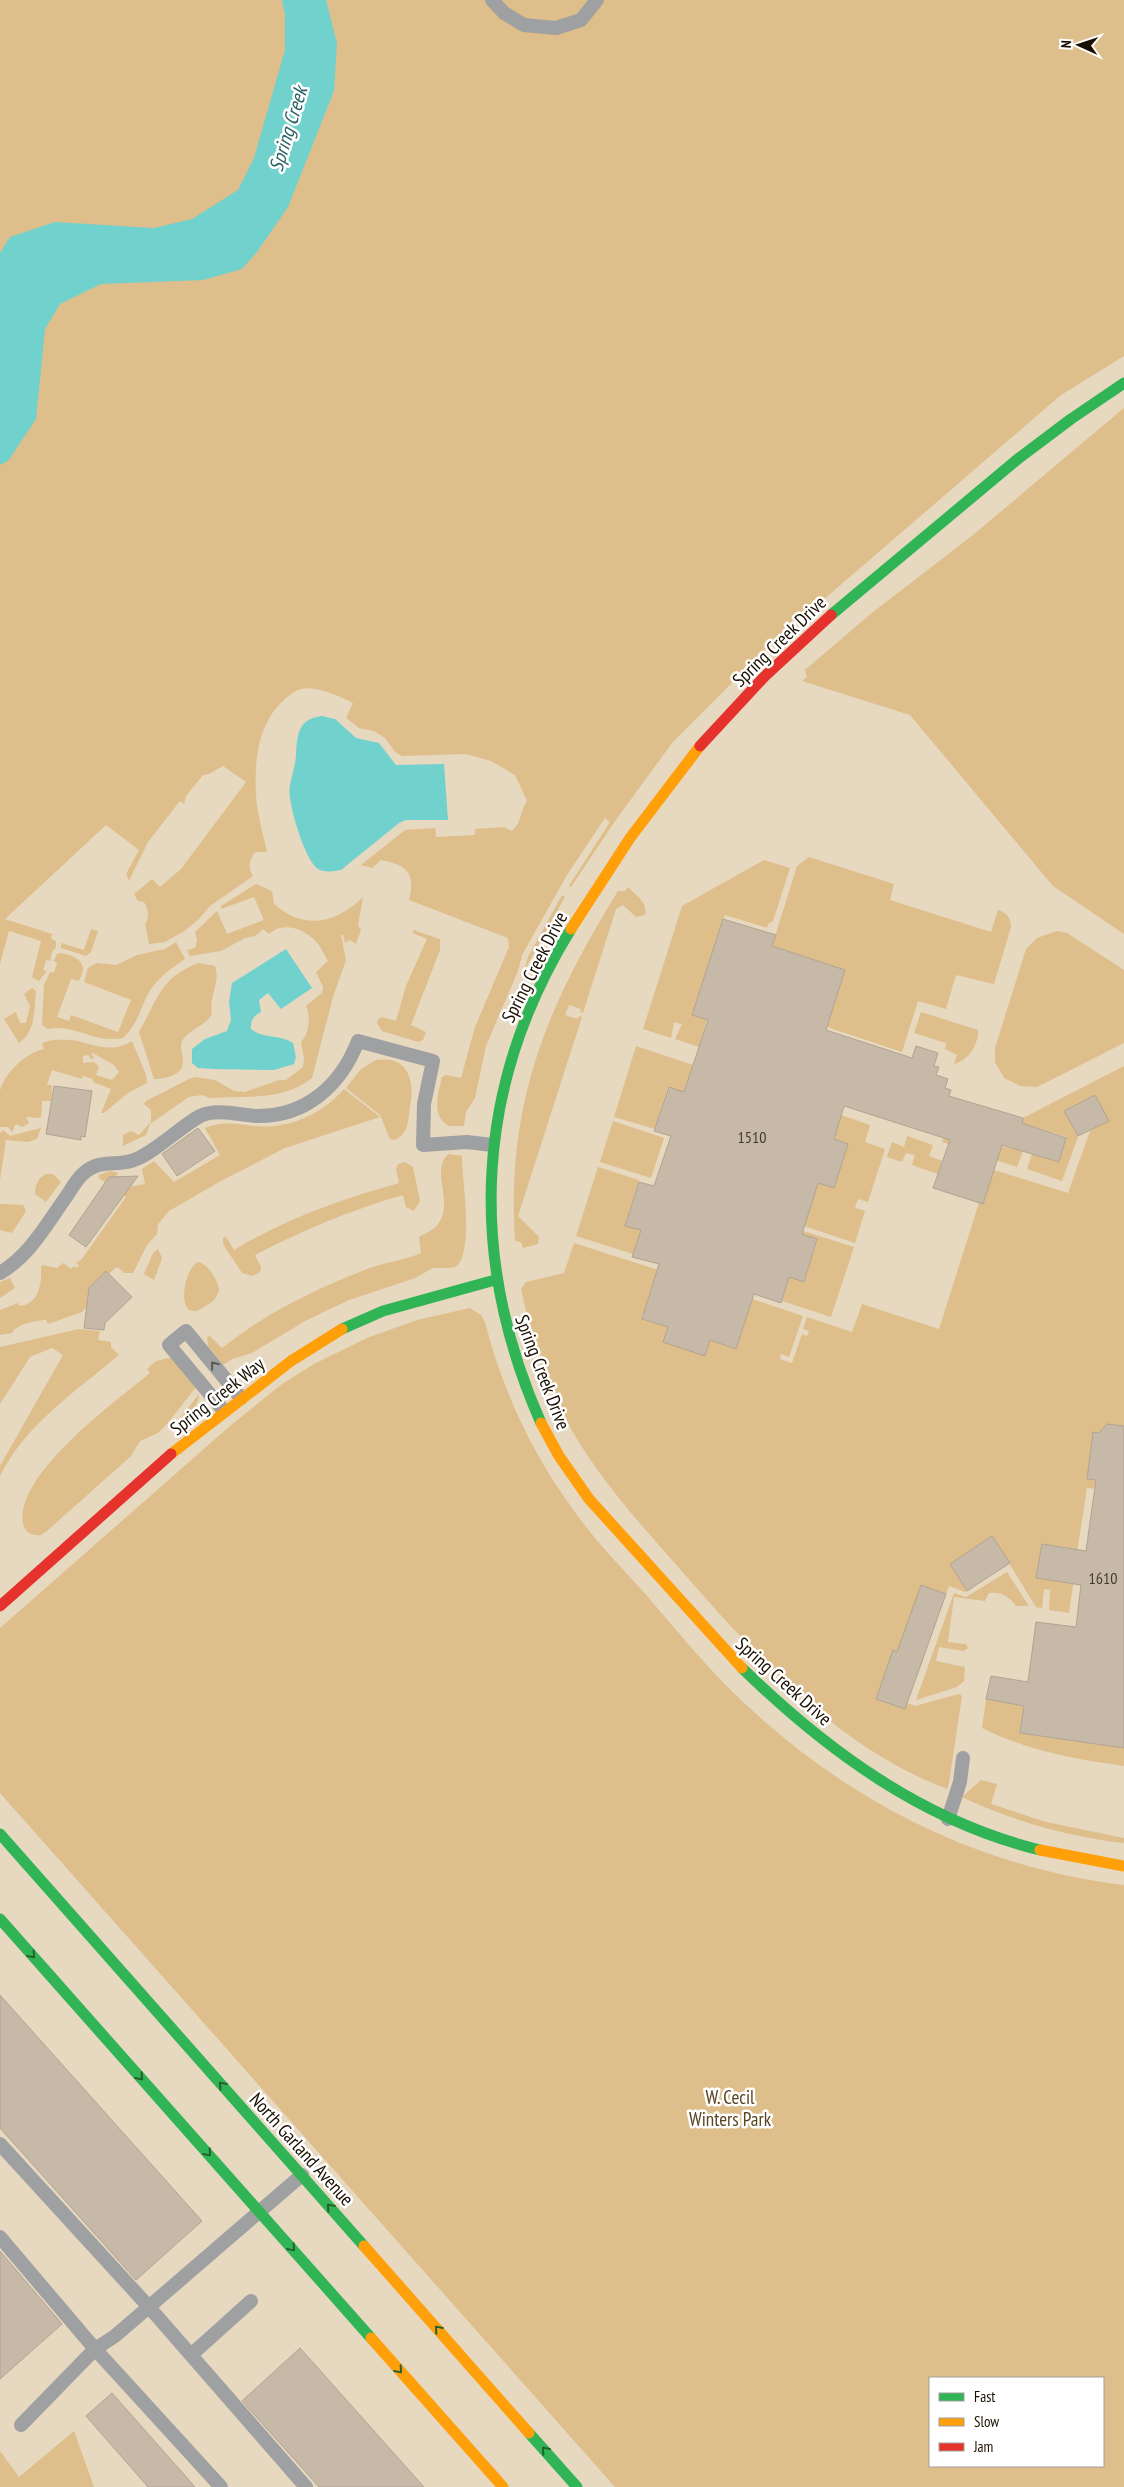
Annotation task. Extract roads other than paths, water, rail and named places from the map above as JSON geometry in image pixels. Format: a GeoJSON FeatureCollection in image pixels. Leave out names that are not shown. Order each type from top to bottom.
{"type":"FeatureCollection","features":[{"type":"Feature","properties":{"kind":"street","name":"Spring Creek Drive"},"geometry":{"type":"LineString","coordinates":[[1124,382],[1010,467],[848,599],[761,680],[672,780],[628,838],[558,953],[532,1001],[513,1050],[501,1096],[492,1145],[490,1230],[498,1301],[516,1361],[546,1434],[568,1470],[596,1507],[755,1683],[854,1765],[897,1792],[948,1819],[1051,1852],[1124,1866]]}},
{"type":"Feature","properties":{"kind":"street","name":"Spring Creek Way"},"geometry":{"type":"LineString","coordinates":[[0,1606],[224,1410],[347,1326],[416,1301],[466,1291],[495,1280]]}},
{"type":"Feature","properties":{"kind":"street","name":"North Garland Avenue"},"geometry":{"type":"LineString","coordinates":[[0,1834],[578,2487]]}},
{"type":"Feature","properties":{"kind":"street"},"geometry":{"type":"LineString","coordinates":[[0,1919],[502,2487]]}},
{"type":"Feature","properties":{"kind":"lane"},"geometry":{"type":"LineString","coordinates":[[492,0],[504,13],[524,25],[556,28],[581,20],[597,0]]}},
{"type":"Feature","properties":{"kind":"lane"},"geometry":{"type":"LineString","coordinates":[[0,1273],[27,1253],[83,1173],[100,1164],[134,1161],[202,1115],[226,1113],[258,1116],[284,1113],[312,1102],[335,1082],[350,1064],[358,1041],[433,1061],[424,1104],[423,1145],[467,1142],[492,1145]]}},
{"type":"Feature","properties":{"kind":"lane"},"geometry":{"type":"LineString","coordinates":[[224,1410],[169,1345],[186,1331],[241,1398]]}},
{"type":"Feature","properties":{"kind":"lane"},"geometry":{"type":"LineString","coordinates":[[948,1819],[960,1782],[963,1758]]}},
{"type":"Feature","properties":{"kind":"lane"},"geometry":{"type":"LineString","coordinates":[[0,2144],[149,2307],[306,2487]]}},
{"type":"Feature","properties":{"kind":"lane"},"geometry":{"type":"LineString","coordinates":[[21,2425],[95,2349],[149,2307],[302,2175]]}},
{"type":"Feature","properties":{"kind":"lane"},"geometry":{"type":"LineString","coordinates":[[0,2237],[95,2349],[221,2487]]}},
{"type":"Feature","properties":{"kind":"lane"},"geometry":{"type":"LineString","coordinates":[[191,2355],[251,2301]]}},
{"type":"Feature","properties":{"kind":"water","name":"Spring Creek"},"geometry":{"type":"Polygon","coordinates":[[[282,0],[326,0],[337,43],[334,91],[288,207],[257,252],[242,269],[203,280],[101,284],[60,304],[45,329],[36,419],[8,461],[0,465],[0,253],[10,237],[55,222],[154,228],[192,219],[238,190],[254,158],[285,50],[285,15],[282,0]]]}},
{"type":"Feature","properties":{"kind":"water"},"geometry":{"type":"Polygon","coordinates":[[[322,716],[335,719],[356,738],[379,743],[396,765],[444,764],[448,820],[406,820],[399,823],[341,870],[327,871],[318,869],[308,856],[296,825],[291,805],[290,783],[295,763],[297,741],[302,726],[314,718],[322,716]]]}},
{"type":"Feature","properties":{"kind":"water"},"geometry":{"type":"Polygon","coordinates":[[[286,949],[312,988],[281,1009],[268,993],[259,1000],[261,1012],[253,1019],[251,1029],[261,1034],[283,1038],[293,1043],[296,1057],[294,1064],[274,1070],[198,1068],[192,1063],[192,1049],[205,1039],[227,1031],[231,1020],[229,1002],[232,983],[286,949]]]}},
{"type":"Feature","properties":{"kind":"park label","name":"W. Cecil Winters Park"},"geometry":{"type":"Point","coordinates":[730,2108]}}]}
